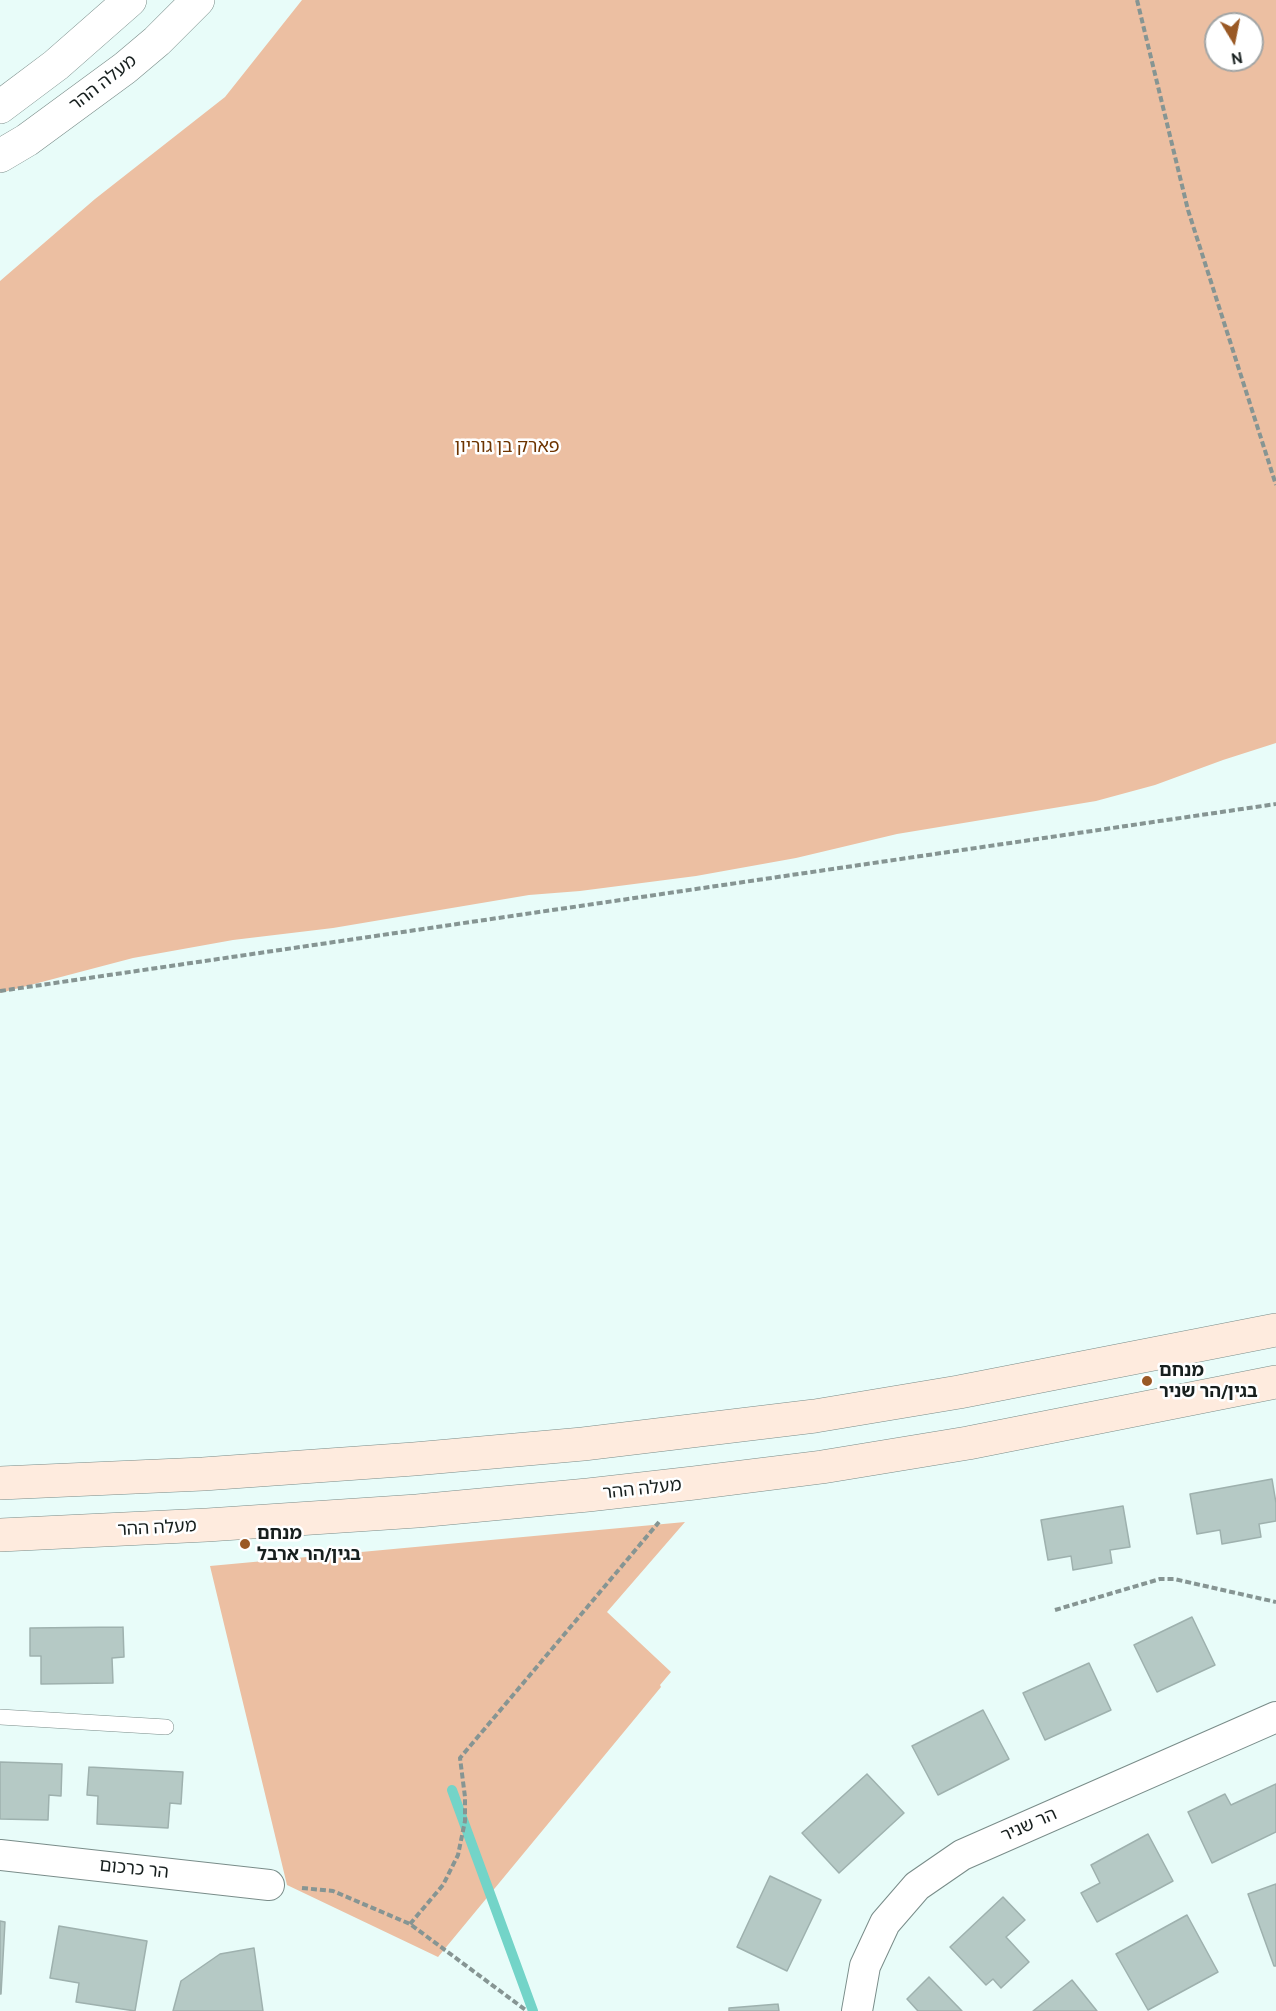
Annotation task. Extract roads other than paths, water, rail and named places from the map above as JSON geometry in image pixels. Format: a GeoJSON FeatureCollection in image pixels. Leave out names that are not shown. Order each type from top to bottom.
{"type":"FeatureCollection","features":[{"type":"Feature","properties":{"kind":"main road"},"geometry":{"type":"LineString","coordinates":[[0,1483],[204,1474],[425,1458],[583,1444],[792,1419],[959,1392],[1276,1330]]}},
{"type":"Feature","properties":{"kind":"main road","name":"מעלה ההר"},"geometry":{"type":"LineString","coordinates":[[0,1534],[207,1525],[417,1511],[694,1483],[822,1467],[968,1443],[1276,1382]]}},
{"type":"Feature","properties":{"kind":"street"},"geometry":{"type":"LineString","coordinates":[[0,107],[56,65],[130,0]]}},
{"type":"Feature","properties":{"kind":"street","name":"מעלה ההר"},"geometry":{"type":"LineString","coordinates":[[0,156],[27,140],[125,68],[157,41],[198,0]]}},
{"type":"Feature","properties":{"kind":"street","name":"הר שניר"},"geometry":{"type":"LineString","coordinates":[[857,2011],[865,1966],[885,1923],[917,1886],[962,1854],[1276,1718]]}},
{"type":"Feature","properties":{"kind":"street","name":"הר כרכום"},"geometry":{"type":"LineString","coordinates":[[0,1855],[269,1885]]}},
{"type":"Feature","properties":{"kind":"lane"},"geometry":{"type":"LineString","coordinates":[[0,1717],[166,1726]]}},
{"type":"Feature","properties":{"kind":"waterway"},"geometry":{"type":"LineString","coordinates":[[452,1790],[533,2011]]}},
{"type":"Feature","properties":{"kind":"place","name":"מנחם בגין/הר שניר"},"geometry":{"type":"Point","coordinates":[1147,1381]}},
{"type":"Feature","properties":{"kind":"place","name":"מנחם בגין/הר ארבל"},"geometry":{"type":"Point","coordinates":[245,1544]}},
{"type":"Feature","properties":{"kind":"park label","name":"פארק בן גוריון"},"geometry":{"type":"Point","coordinates":[507,447]}}]}
